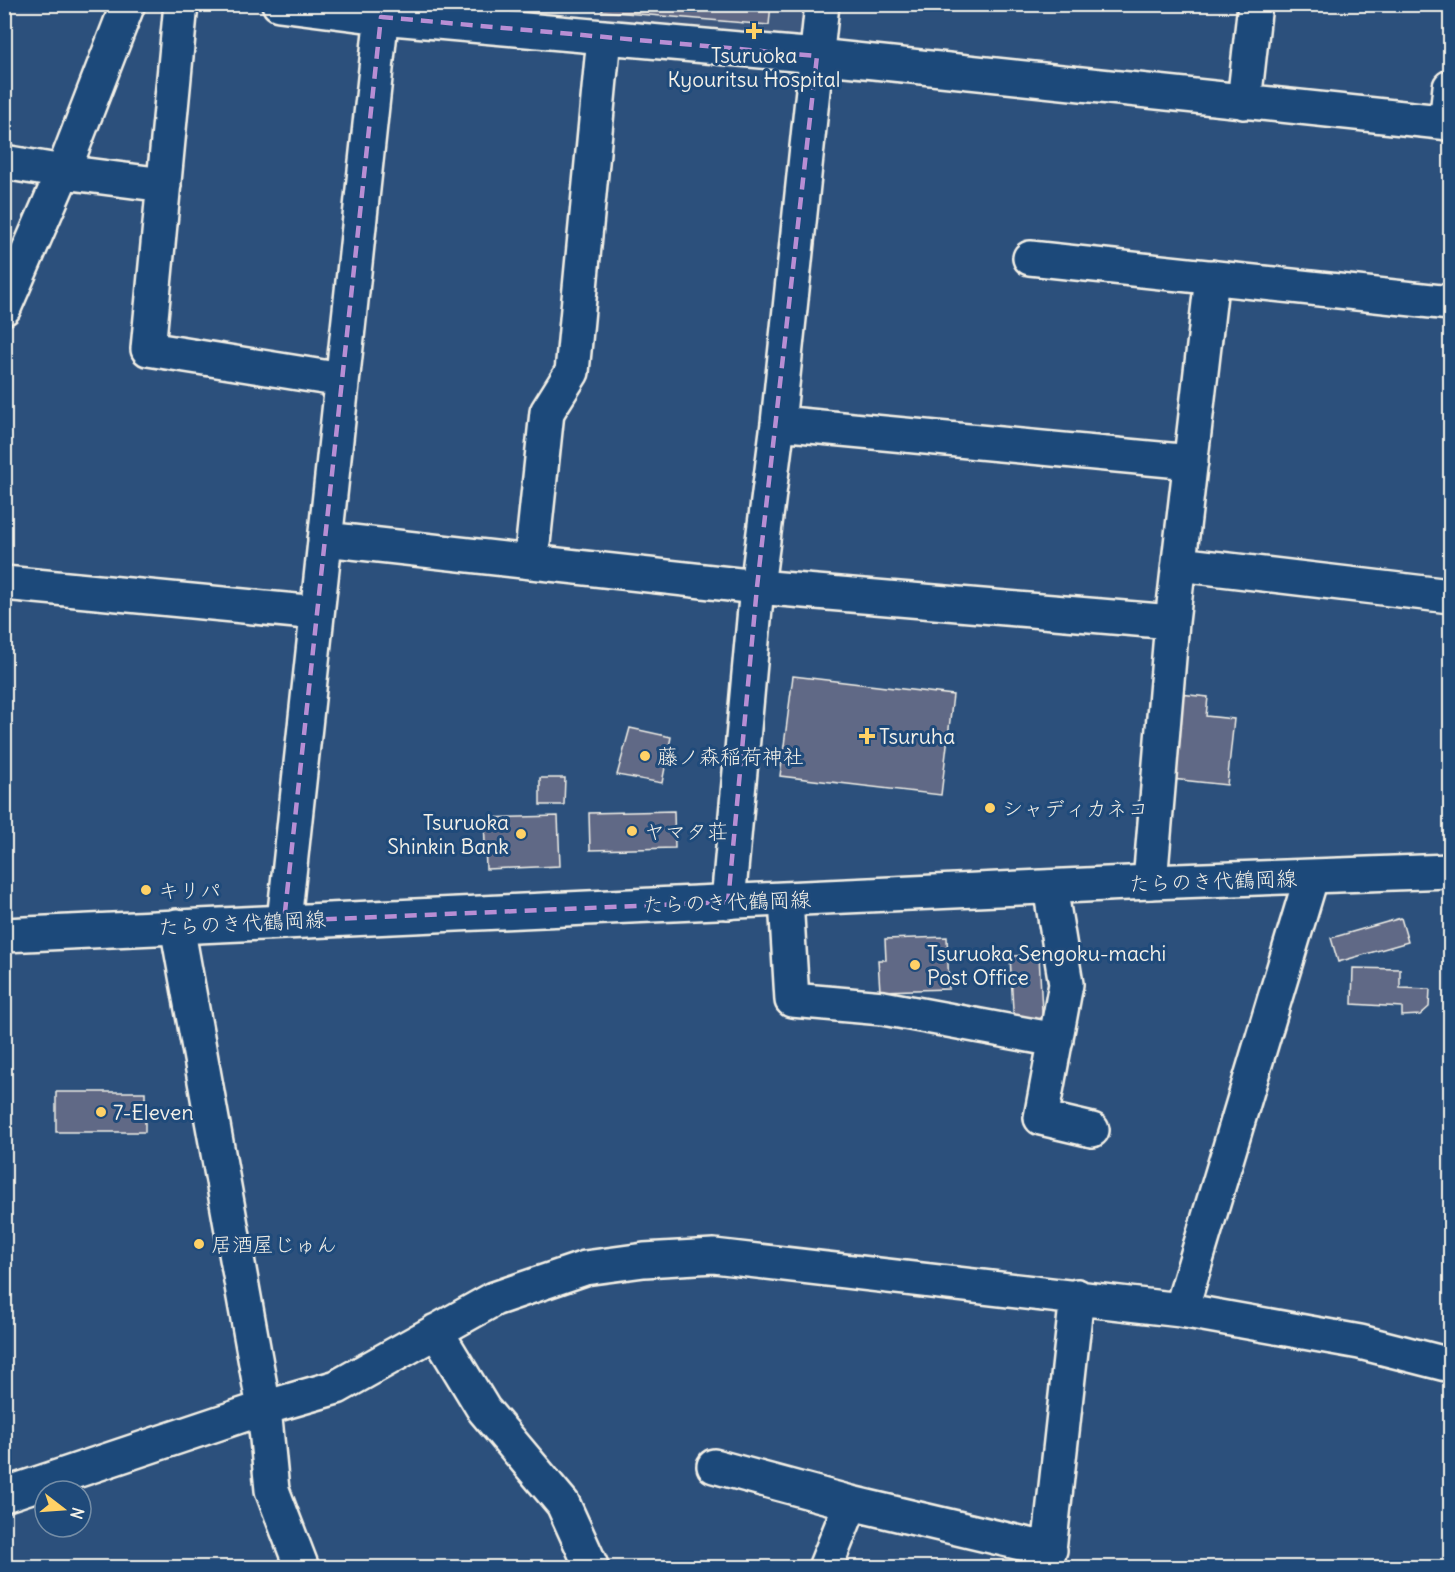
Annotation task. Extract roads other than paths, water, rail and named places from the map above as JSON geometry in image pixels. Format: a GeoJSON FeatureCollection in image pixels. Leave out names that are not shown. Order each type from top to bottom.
{"type":"FeatureCollection","features":[{"type":"Feature","properties":{"kind":"street"},"geometry":{"type":"LineString","coordinates":[[4,308],[63,172],[128,4]]}},
{"type":"Feature","properties":{"kind":"street"},"geometry":{"type":"LineString","coordinates":[[181,4],[148,349],[342,380]]}},
{"type":"Feature","properties":{"kind":"street"},"geometry":{"type":"LineString","coordinates":[[279,4],[382,10],[604,37],[817,56],[1448,123],[1450,87]]}},
{"type":"Feature","properties":{"kind":"street"},"geometry":{"type":"LineString","coordinates":[[728,902],[757,586],[778,423],[822,4]]}},
{"type":"Feature","properties":{"kind":"street"},"geometry":{"type":"LineString","coordinates":[[1244,102],[1255,4]]}},
{"type":"Feature","properties":{"kind":"street"},"geometry":{"type":"LineString","coordinates":[[284,921],[382,10]]}},
{"type":"Feature","properties":{"kind":"street"},"geometry":{"type":"LineString","coordinates":[[531,562],[547,412],[572,372],[604,37]]}},
{"type":"Feature","properties":{"kind":"street"},"geometry":{"type":"LineString","coordinates":[[4,162],[164,185]]}},
{"type":"Feature","properties":{"kind":"street"},"geometry":{"type":"LineString","coordinates":[[1030,258],[1450,303]]}},
{"type":"Feature","properties":{"kind":"street"},"geometry":{"type":"LineString","coordinates":[[1150,882],[1172,622],[1212,277]]}},
{"type":"Feature","properties":{"kind":"street"},"geometry":{"type":"LineString","coordinates":[[778,423],[1191,462]]}},
{"type":"Feature","properties":{"kind":"street"},"geometry":{"type":"LineString","coordinates":[[325,538],[757,586],[1172,622]]}},
{"type":"Feature","properties":{"kind":"street"},"geometry":{"type":"LineString","coordinates":[[1179,564],[1450,596]]}},
{"type":"Feature","properties":{"kind":"street"},"geometry":{"type":"LineString","coordinates":[[4,583],[316,613]]}},
{"type":"Feature","properties":{"kind":"street","name":"たらのき代鶴岡線"},"geometry":{"type":"LineString","coordinates":[[4,935],[1150,882],[1311,878],[1450,871]]}},
{"type":"Feature","properties":{"kind":"street"},"geometry":{"type":"LineString","coordinates":[[1181,1310],[1311,878]]}},
{"type":"Feature","properties":{"kind":"street"},"geometry":{"type":"LineString","coordinates":[[1050,887],[1066,984],[1041,1118],[1092,1130]]}},
{"type":"Feature","properties":{"kind":"street"},"geometry":{"type":"LineString","coordinates":[[786,900],[792,1000],[883,1008],[1056,1040]]}},
{"type":"Feature","properties":{"kind":"street"},"geometry":{"type":"LineString","coordinates":[[177,926],[264,1408],[272,1490],[302,1568]]}},
{"type":"Feature","properties":{"kind":"street"},"geometry":{"type":"LineString","coordinates":[[4,1495],[264,1408],[337,1387],[494,1299],[585,1268],[644,1260],[735,1258],[1077,1296],[1181,1310],[1360,1342],[1450,1365]]}},
{"type":"Feature","properties":{"kind":"street"},"geometry":{"type":"LineString","coordinates":[[714,1466],[1048,1559],[1077,1296]]}},
{"type":"Feature","properties":{"kind":"street"},"geometry":{"type":"LineString","coordinates":[[436,1331],[484,1410],[563,1504],[592,1568]]}},
{"type":"Feature","properties":{"kind":"street"},"geometry":{"type":"LineString","coordinates":[[825,1568],[851,1503]]}},
{"type":"Feature","properties":{"kind":"place","name":"Tsuruoka Kyouritsu Hospital"},"geometry":{"type":"Point","coordinates":[754,31]}},
{"type":"Feature","properties":{"kind":"place","name":"Tsuruha"},"geometry":{"type":"Point","coordinates":[867,736]}},
{"type":"Feature","properties":{"kind":"place","name":"藤ノ森稲荷神社"},"geometry":{"type":"Point","coordinates":[645,756]}},
{"type":"Feature","properties":{"kind":"place","name":"シャディカネコ"},"geometry":{"type":"Point","coordinates":[990,808]}},
{"type":"Feature","properties":{"kind":"place","name":"ヤマタ荘"},"geometry":{"type":"Point","coordinates":[632,831]}},
{"type":"Feature","properties":{"kind":"place","name":"Tsuruoka Shinkin Bank"},"geometry":{"type":"Point","coordinates":[521,834]}},
{"type":"Feature","properties":{"kind":"place","name":"キリパ"},"geometry":{"type":"Point","coordinates":[146,890]}},
{"type":"Feature","properties":{"kind":"place","name":"Tsuruoka Sengoku-machi Post Office"},"geometry":{"type":"Point","coordinates":[915,965]}},
{"type":"Feature","properties":{"kind":"place","name":"7-Eleven"},"geometry":{"type":"Point","coordinates":[101,1112]}},
{"type":"Feature","properties":{"kind":"place","name":"居酒屋じゅん"},"geometry":{"type":"Point","coordinates":[199,1244]}}]}
